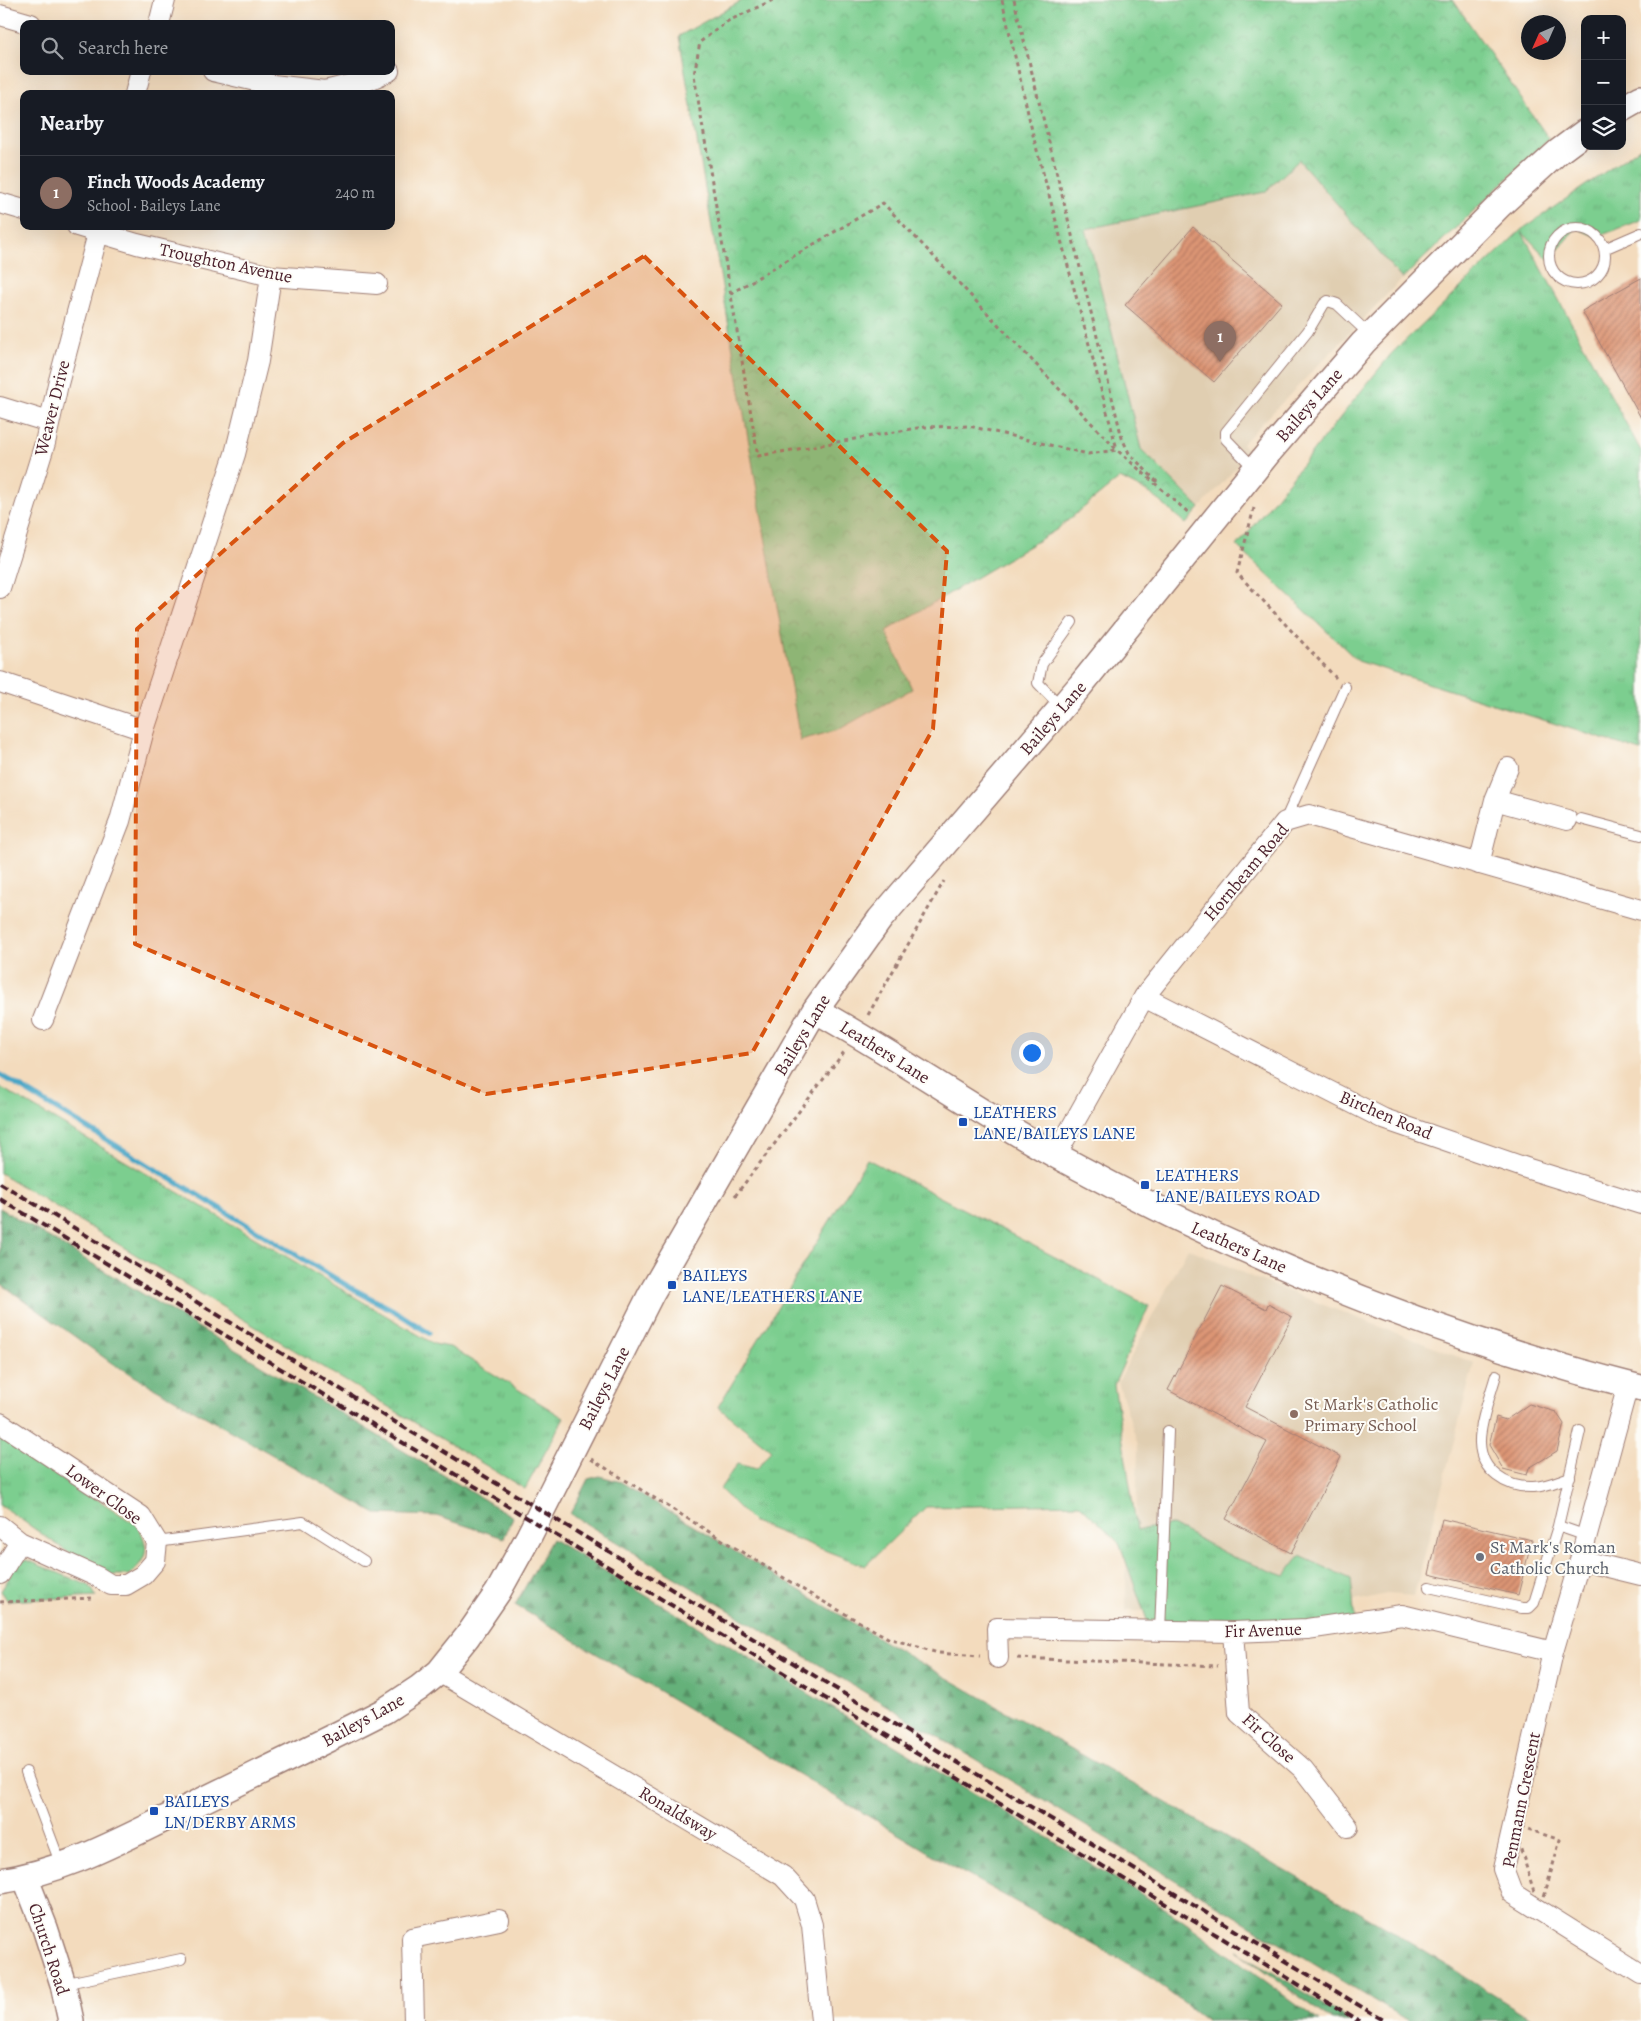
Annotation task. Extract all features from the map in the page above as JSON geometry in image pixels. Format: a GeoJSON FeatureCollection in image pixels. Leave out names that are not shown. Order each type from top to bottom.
{"type":"FeatureCollection","features":[{"type":"Feature","properties":{"kind":"street"},"geometry":{"type":"LineString","coordinates":[[160,20],[165,0]]}},
{"type":"Feature","properties":{"kind":"street"},"geometry":{"type":"LineString","coordinates":[[0,15],[20,21]]}},
{"type":"Feature","properties":{"kind":"street"},"geometry":{"type":"LineString","coordinates":[[136,90],[140,75]]}},
{"type":"Feature","properties":{"kind":"street"},"geometry":{"type":"LineString","coordinates":[[230,75],[273,86],[315,90]]}},
{"type":"Feature","properties":{"kind":"street"},"geometry":{"type":"LineString","coordinates":[[329,90],[369,80],[380,75]]}},
{"type":"Feature","properties":{"kind":"street"},"geometry":{"type":"LineString","coordinates":[[1626,107],[1641,98]]}},
{"type":"Feature","properties":{"kind":"street","name":"Baileys Lane"},"geometry":{"type":"LineString","coordinates":[[0,1881],[25,1878],[61,1866],[101,1849],[384,1711],[439,1672],[498,1592],[529,1536],[651,1294],[815,1010],[880,919],[1062,707],[1255,469],[1370,335],[1500,205],[1558,152],[1581,135]]}},
{"type":"Feature","properties":{"kind":"street"},"geometry":{"type":"LineString","coordinates":[[0,203],[20,209]]}},
{"type":"Feature","properties":{"kind":"street","name":"Weaver Drive"},"geometry":{"type":"LineString","coordinates":[[0,588],[45,443],[58,384],[99,230]]}},
{"type":"Feature","properties":{"kind":"street","name":"Troughton Avenue"},"geometry":{"type":"LineString","coordinates":[[102,230],[137,244],[271,276],[377,284]]}},
{"type":"Feature","properties":{"kind":"street"},"geometry":{"type":"LineString","coordinates":[[43,1020],[120,821],[144,730],[235,454],[258,361],[271,276]]}},
{"type":"Feature","properties":{"kind":"street"},"geometry":{"type":"LineString","coordinates":[[0,408],[49,422]]}},
{"type":"Feature","properties":{"kind":"street"},"geometry":{"type":"LineString","coordinates":[[0,682],[144,730]]}},
{"type":"Feature","properties":{"kind":"street"},"geometry":{"type":"LineString","coordinates":[[1479,864],[1495,800],[1508,768]]}},
{"type":"Feature","properties":{"kind":"street"},"geometry":{"type":"LineString","coordinates":[[1495,800],[1574,820]]}},
{"type":"Feature","properties":{"kind":"street","name":"Hornbeam Road"},"geometry":{"type":"LineString","coordinates":[[1056,1155],[1144,998],[1285,822],[1309,815],[1641,910]]}},
{"type":"Feature","properties":{"kind":"street","name":"Birchen Road"},"geometry":{"type":"LineString","coordinates":[[1144,998],[1384,1119],[1529,1169],[1641,1204]]}},
{"type":"Feature","properties":{"kind":"street","name":"Leathers Lane"},"geometry":{"type":"LineString","coordinates":[[815,1010],[858,1034],[976,1108],[1056,1155],[1188,1224],[1262,1258],[1434,1326],[1529,1357],[1634,1387]]}},
{"type":"Feature","properties":{"kind":"street","name":"Penmann Crescent"},"geometry":{"type":"LineString","coordinates":[[1634,1387],[1553,1652],[1503,1870],[1512,1893],[1641,1974]]}},
{"type":"Feature","properties":{"kind":"street","name":"Lower Close"},"geometry":{"type":"LineString","coordinates":[[0,1423],[141,1516],[157,1542]]}},
{"type":"Feature","properties":{"kind":"street"},"geometry":{"type":"LineString","coordinates":[[0,1526],[20,1542],[98,1577],[111,1585],[126,1585],[143,1575],[156,1561],[157,1542]]}},
{"type":"Feature","properties":{"kind":"street"},"geometry":{"type":"LineString","coordinates":[[0,1574],[20,1542]]}},
{"type":"Feature","properties":{"kind":"street"},"geometry":{"type":"LineString","coordinates":[[1580,1560],[1641,1576]]}},
{"type":"Feature","properties":{"kind":"street","name":"Fir Avenue"},"geometry":{"type":"LineString","coordinates":[[998,1658],[998,1628],[1233,1632],[1307,1629],[1402,1615],[1553,1652]]}},
{"type":"Feature","properties":{"kind":"street","name":"Fir Close"},"geometry":{"type":"LineString","coordinates":[[1233,1632],[1239,1713],[1303,1768],[1348,1827]]}},
{"type":"Feature","properties":{"kind":"street","name":"Ronaldsway"},"geometry":{"type":"LineString","coordinates":[[439,1672],[783,1876],[804,1899],[812,1925],[821,2021]]}},
{"type":"Feature","properties":{"kind":"street","name":"Church Road"},"geometry":{"type":"LineString","coordinates":[[25,1878],[45,1928],[63,1984],[71,2021]]}},
{"type":"Feature","properties":{"kind":"street"},"geometry":{"type":"LineString","coordinates":[[414,2021],[412,1938],[499,1920]]}},
{"type":"Feature","properties":{"kind":"lane"},"geometry":{"type":"LineString","coordinates":[[1576,228],[1591,232],[1597,237],[1604,249],[1605,258],[1598,275],[1582,284],[1573,284],[1557,276],[1549,260],[1549,251],[1553,242],[1558,235],[1566,230],[1576,228]]}},
{"type":"Feature","properties":{"kind":"lane"},"geometry":{"type":"LineString","coordinates":[[1604,249],[1641,233]]}},
{"type":"Feature","properties":{"kind":"lane"},"geometry":{"type":"LineString","coordinates":[[1255,469],[1226,439],[1226,432],[1308,331],[1324,304],[1328,301],[1337,304],[1370,335]]}},
{"type":"Feature","properties":{"kind":"lane"},"geometry":{"type":"LineString","coordinates":[[1062,707],[1038,683],[1042,664],[1072,622]]}},
{"type":"Feature","properties":{"kind":"lane"},"geometry":{"type":"LineString","coordinates":[[1285,822],[1345,687]]}},
{"type":"Feature","properties":{"kind":"lane"},"geometry":{"type":"LineString","coordinates":[[1574,820],[1641,835]]}},
{"type":"Feature","properties":{"kind":"lane"},"geometry":{"type":"LineString","coordinates":[[1496,1375],[1481,1432],[1480,1443],[1482,1457],[1490,1470],[1497,1478],[1510,1483],[1532,1487],[1570,1477]]}},
{"type":"Feature","properties":{"kind":"lane"},"geometry":{"type":"LineString","coordinates":[[1160,1631],[1168,1431]]}},
{"type":"Feature","properties":{"kind":"lane"},"geometry":{"type":"LineString","coordinates":[[1428,1586],[1522,1608],[1529,1608],[1534,1603],[1558,1526],[1580,1431]]}},
{"type":"Feature","properties":{"kind":"lane"},"geometry":{"type":"LineString","coordinates":[[157,1542],[303,1522],[364,1561]]}},
{"type":"Feature","properties":{"kind":"lane"},"geometry":{"type":"LineString","coordinates":[[1558,1526],[1587,1536]]}},
{"type":"Feature","properties":{"kind":"lane"},"geometry":{"type":"LineString","coordinates":[[26,1772],[61,1866]]}},
{"type":"Feature","properties":{"kind":"lane"},"geometry":{"type":"LineString","coordinates":[[63,1984],[181,1959]]}},
{"type":"Feature","properties":{"kind":"path"},"geometry":{"type":"LineString","coordinates":[[773,0],[728,21],[700,42],[694,75],[758,456],[923,427],[960,426],[969,426],[1088,454],[1117,450]]}},
{"type":"Feature","properties":{"kind":"path"},"geometry":{"type":"LineString","coordinates":[[1002,0],[1034,139],[1117,450]]}},
{"type":"Feature","properties":{"kind":"path"},"geometry":{"type":"LineString","coordinates":[[730,294],[883,203],[1117,450],[1193,516],[1129,453],[1122,438],[1014,0]]}},
{"type":"Feature","properties":{"kind":"path"},"geometry":{"type":"LineString","coordinates":[[1257,498],[1237,573],[1345,687]]}},
{"type":"Feature","properties":{"kind":"path"},"geometry":{"type":"LineString","coordinates":[[731,1202],[858,1034],[945,879]]}},
{"type":"Feature","properties":{"kind":"path"},"geometry":{"type":"LineString","coordinates":[[573,1449],[810,1594],[888,1638],[938,1653],[998,1658],[1235,1667]]}},
{"type":"Feature","properties":{"kind":"path"},"geometry":{"type":"LineString","coordinates":[[0,1602],[99,1597],[111,1585]]}},
{"type":"Feature","properties":{"kind":"path"},"geometry":{"type":"LineString","coordinates":[[1513,1824],[1560,1840],[1540,1911]]}},
{"type":"Feature","properties":{"kind":"path"},"geometry":{"type":"LineString","coordinates":[[1513,1824],[1540,1911]]}},
{"type":"Feature","properties":{"kind":"highlighted area"},"geometry":{"type":"Polygon","coordinates":[[[644,256],[947,551],[933,729],[752,1053],[486,1094],[135,944],[137,629],[343,443],[644,256]]]}},
{"type":"Feature","properties":{"kind":"shaded area"},"geometry":{"type":"Polygon","coordinates":[[[1299,160],[1402,279],[1242,444],[1250,452],[1200,508],[1141,449],[1085,229],[1265,192],[1299,160]]]}},
{"type":"Feature","properties":{"kind":"shaded area","name":"St Mark's Catholic Primary School"},"geometry":{"type":"Polygon","coordinates":[[[1188,1248],[1254,1278],[1474,1363],[1414,1596],[1386,1594],[1351,1602],[1283,1612],[1126,1611],[1126,1542],[1136,1526],[1138,1445],[1118,1382],[1188,1248]]]}},
{"type":"Feature","properties":{"kind":"green space"},"geometry":{"type":"Polygon","coordinates":[[[743,0],[1453,0],[1549,139],[1402,279],[1299,160],[1265,192],[1086,229],[1141,449],[1200,508],[1186,524],[1151,494],[1120,478],[1056,530],[886,631],[912,689],[838,730],[800,740],[679,36],[743,0]]]}},
{"type":"Feature","properties":{"kind":"green space"},"geometry":{"type":"Polygon","coordinates":[[[1641,147],[1641,220],[1597,237],[1576,228],[1549,260],[1522,232],[1641,451],[1641,751],[1358,661],[1237,546],[1391,354],[1521,230],[1641,147]]]}},
{"type":"Feature","properties":{"kind":"green space"},"geometry":{"type":"Polygon","coordinates":[[[0,1087],[434,1344],[450,1347],[564,1418],[525,1489],[0,1173],[0,1087]]]}},
{"type":"Feature","properties":{"kind":"green space"},"geometry":{"type":"Polygon","coordinates":[[[867,1159],[1149,1306],[1114,1385],[1137,1530],[1172,1525],[1233,1557],[1285,1576],[1300,1556],[1351,1579],[1355,1621],[1151,1631],[1119,1542],[1079,1504],[926,1507],[865,1566],[753,1522],[720,1489],[737,1464],[757,1469],[771,1450],[718,1407],[867,1159]]]}},
{"type":"Feature","properties":{"kind":"green space"},"geometry":{"type":"Polygon","coordinates":[[[0,1208],[513,1517],[504,1538],[436,1516],[376,1514],[113,1364],[0,1283],[0,1208]]]}},
{"type":"Feature","properties":{"kind":"green space"},"geometry":{"type":"Polygon","coordinates":[[[0,1436],[138,1526],[144,1541],[145,1552],[141,1563],[130,1575],[101,1575],[0,1505],[0,1436]]]}},
{"type":"Feature","properties":{"kind":"green space"},"geometry":{"type":"Polygon","coordinates":[[[600,1476],[621,1482],[893,1647],[1400,1936],[1535,2021],[1408,2021],[570,1514],[588,1479],[600,1476]]]}},
{"type":"Feature","properties":{"kind":"green space"},"geometry":{"type":"Polygon","coordinates":[[[552,1539],[1171,1912],[1320,2021],[1207,2021],[1141,1971],[960,1871],[515,1605],[552,1539]]]}},
{"type":"Feature","properties":{"kind":"green space"},"geometry":{"type":"Polygon","coordinates":[[[27,1560],[90,1586],[96,1596],[8,1601],[1,1591],[19,1561],[27,1560]]]}},
{"type":"Feature","properties":{"kind":"green space"},"geometry":{"type":"Polygon","coordinates":[[[1237,1951],[1350,2021],[1333,2021],[1237,1951]]]}},
{"type":"Feature","properties":{"kind":"building"},"geometry":{"type":"Polygon","coordinates":[[[1193,227],[1282,303],[1214,382],[1125,305],[1193,227]]]}},
{"type":"Feature","properties":{"kind":"building"},"geometry":{"type":"Polygon","coordinates":[[[1641,278],[1641,418],[1582,311],[1641,278]]]}},
{"type":"Feature","properties":{"kind":"building"},"geometry":{"type":"Polygon","coordinates":[[[1222,1286],[1266,1309],[1268,1304],[1292,1317],[1245,1407],[1341,1457],[1291,1553],[1226,1519],[1267,1442],[1168,1390],[1222,1286]]]}},
{"type":"Feature","properties":{"kind":"building"},"geometry":{"type":"Polygon","coordinates":[[[1529,1404],[1556,1412],[1564,1424],[1557,1451],[1529,1468],[1527,1475],[1503,1469],[1489,1445],[1496,1417],[1506,1420],[1529,1404]]]}},
{"type":"Feature","properties":{"kind":"building","name":"St Mark's Roman Catholic Church"},"geometry":{"type":"Polygon","coordinates":[[[1442,1519],[1532,1540],[1518,1595],[1429,1574],[1442,1519]]]}},
{"type":"Feature","properties":{"kind":"waterway"},"geometry":{"type":"LineString","coordinates":[[0,1075],[351,1288],[393,1310],[429,1333]]}},
{"type":"Feature","properties":{"kind":"railway"},"geometry":{"type":"LineString","coordinates":[[0,1183],[1385,2021]]}},
{"type":"Feature","properties":{"kind":"railway"},"geometry":{"type":"LineString","coordinates":[[0,1199],[1359,2021]]}},
{"type":"Feature","properties":{"kind":"place","name":"Finch Woods Academy"},"geometry":{"type":"Point","coordinates":[1220,362]}},
{"type":"Feature","properties":{"kind":"place","name":"LEATHERS LANE/BAILEYS LANE"},"geometry":{"type":"Point","coordinates":[963,1122]}},
{"type":"Feature","properties":{"kind":"place","name":"LEATHERS LANE/BAILEYS ROAD"},"geometry":{"type":"Point","coordinates":[1145,1185]}},
{"type":"Feature","properties":{"kind":"place","name":"BAILEYS LANE/LEATHERS LANE"},"geometry":{"type":"Point","coordinates":[672,1285]}},
{"type":"Feature","properties":{"kind":"place","name":"St Mark's Catholic Primary School"},"geometry":{"type":"Point","coordinates":[1294,1414]}},
{"type":"Feature","properties":{"kind":"place","name":"St Mark's Roman Catholic Church"},"geometry":{"type":"Point","coordinates":[1480,1557]}},
{"type":"Feature","properties":{"kind":"place","name":"BAILEYS LN/DERBY ARMS"},"geometry":{"type":"Point","coordinates":[154,1811]}}]}
